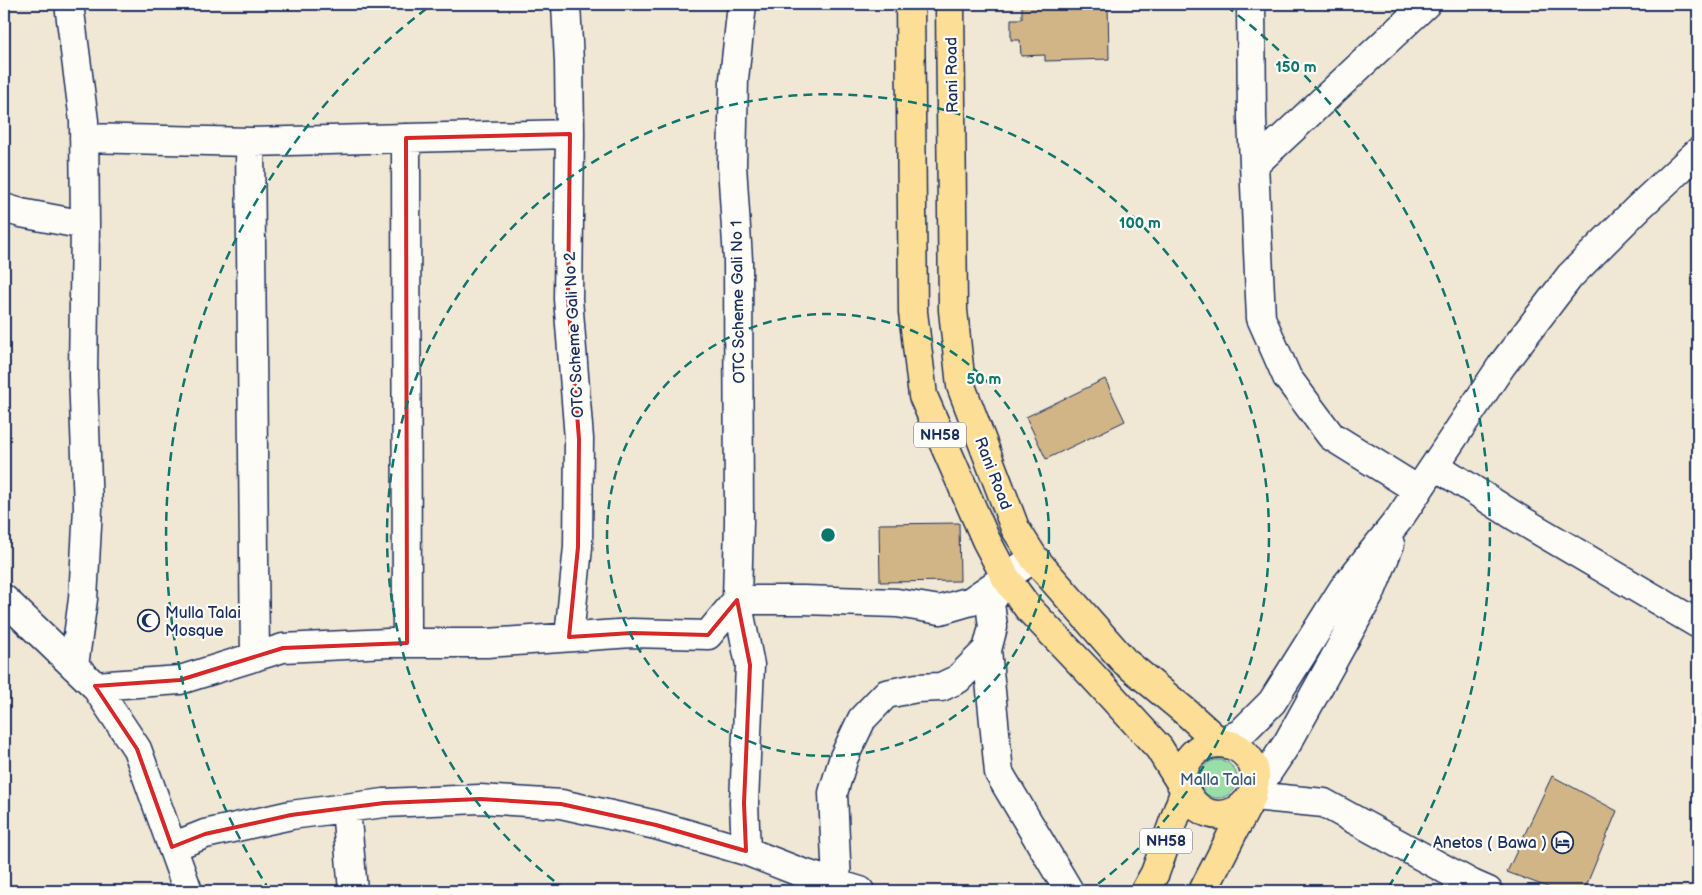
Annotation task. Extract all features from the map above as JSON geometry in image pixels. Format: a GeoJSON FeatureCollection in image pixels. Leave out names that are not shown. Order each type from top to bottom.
{"type":"FeatureCollection","features":[{"type":"Feature","properties":{"kind":"highway","name":"NH58"},"geometry":{"type":"LineString","coordinates":[[910,4],[913,312],[923,396],[986,540],[1006,578],[1028,608],[1159,748],[1194,805],[1209,814],[1222,815],[1236,811],[1252,796]]}},
{"type":"Feature","properties":{"kind":"highway","name":"Rani Road"},"geometry":{"type":"LineString","coordinates":[[950,4],[953,310],[961,386],[1015,528],[1034,558],[1124,661],[1219,742]]}},
{"type":"Feature","properties":{"kind":"highway","name":"NH58"},"geometry":{"type":"LineString","coordinates":[[1145,891],[1155,873],[1184,790],[1184,771],[1190,756],[1205,745],[1219,742],[1237,746],[1249,758],[1256,776],[1252,796],[1203,891]]}},
{"type":"Feature","properties":{"kind":"street"},"geometry":{"type":"LineString","coordinates":[[69,4],[84,121],[83,376],[88,508],[83,599],[74,666]]}},
{"type":"Feature","properties":{"kind":"street","name":"OTC Scheme Gali No 2"},"geometry":{"type":"LineString","coordinates":[[566,4],[570,134],[568,299],[579,449],[578,547],[569,637]]}},
{"type":"Feature","properties":{"kind":"street","name":"OTC Scheme Gali No 1"},"geometry":{"type":"LineString","coordinates":[[742,4],[734,80],[732,165],[738,260],[739,522],[737,600],[750,665],[744,803],[746,852]]}},
{"type":"Feature","properties":{"kind":"street"},"geometry":{"type":"LineString","coordinates":[[1251,4],[1254,165],[1261,318],[1287,377],[1331,436],[1418,490]]}},
{"type":"Feature","properties":{"kind":"street"},"geometry":{"type":"LineString","coordinates":[[1254,165],[1426,4]]}},
{"type":"Feature","properties":{"kind":"street"},"geometry":{"type":"LineString","coordinates":[[84,138],[250,142],[570,134]]}},
{"type":"Feature","properties":{"kind":"street"},"geometry":{"type":"LineString","coordinates":[[406,138],[407,643]]}},
{"type":"Feature","properties":{"kind":"street"},"geometry":{"type":"LineString","coordinates":[[250,142],[255,657]]}},
{"type":"Feature","properties":{"kind":"street"},"geometry":{"type":"LineString","coordinates":[[1219,742],[1240,734],[1272,702],[1343,590],[1399,519],[1502,365],[1570,276],[1638,208],[1698,152]]}},
{"type":"Feature","properties":{"kind":"street"},"geometry":{"type":"LineString","coordinates":[[4,208],[85,225]]}},
{"type":"Feature","properties":{"kind":"street"},"geometry":{"type":"LineString","coordinates":[[1436,466],[1516,517],[1698,624]]}},
{"type":"Feature","properties":{"kind":"street"},"geometry":{"type":"LineString","coordinates":[[1399,519],[1370,594],[1288,742],[1252,796],[1324,803],[1476,889]]}},
{"type":"Feature","properties":{"kind":"street"},"geometry":{"type":"LineString","coordinates":[[95,686],[180,680],[283,648],[407,643],[487,643],[632,632],[708,635],[737,600],[896,603],[940,610],[971,601],[1034,558]]}},
{"type":"Feature","properties":{"kind":"street"},"geometry":{"type":"LineString","coordinates":[[1006,578],[990,603],[994,627],[987,650],[999,773],[1069,891]]}},
{"type":"Feature","properties":{"kind":"street"},"geometry":{"type":"LineString","coordinates":[[4,599],[95,686],[137,749],[188,891]]}},
{"type":"Feature","properties":{"kind":"street"},"geometry":{"type":"LineString","coordinates":[[172,847],[205,834],[292,815],[384,803],[480,799],[561,804],[656,825],[746,852],[845,889],[833,793],[844,757],[862,719],[886,694],[917,688],[941,687],[958,679],[987,650]]}},
{"type":"Feature","properties":{"kind":"street"},"geometry":{"type":"LineString","coordinates":[[346,808],[353,891]]}},
{"type":"Feature","properties":{"kind":"highlighted area"},"geometry":{"type":"Polygon","coordinates":[[[570,134],[568,299],[579,439],[578,547],[569,637],[632,633],[708,635],[737,600],[750,665],[744,803],[746,851],[656,825],[561,804],[480,799],[384,803],[291,815],[205,834],[172,847],[137,749],[95,686],[180,680],[283,648],[407,643],[406,138],[570,134]]]}},
{"type":"Feature","properties":{"kind":"green space","name":"Malla Talai"},"geometry":{"type":"Polygon","coordinates":[[[1218,760],[1232,765],[1237,779],[1232,793],[1218,798],[1204,793],[1199,779],[1204,765],[1218,760]]]}},
{"type":"Feature","properties":{"kind":"building"},"geometry":{"type":"Polygon","coordinates":[[[1022,4],[1043,4],[1043,7],[1059,7],[1059,4],[1108,4],[1109,59],[1045,61],[1045,55],[1021,56],[1020,40],[1011,40],[1011,19],[1022,19],[1022,4]]]}},
{"type":"Feature","properties":{"kind":"building"},"geometry":{"type":"Polygon","coordinates":[[[1105,379],[1125,421],[1046,459],[1026,417],[1105,379]]]}},
{"type":"Feature","properties":{"kind":"building"},"geometry":{"type":"Polygon","coordinates":[[[959,523],[960,581],[880,582],[879,524],[959,523]]]}},
{"type":"Feature","properties":{"kind":"building","name":"Anetos ( Bawa )"},"geometry":{"type":"Polygon","coordinates":[[[1552,776],[1617,811],[1584,891],[1558,891],[1507,872],[1552,776]]]}},
{"type":"Feature","properties":{"kind":"place","name":"Mulla Talai Mosque"},"geometry":{"type":"Point","coordinates":[149,621]}},
{"type":"Feature","properties":{"kind":"place","name":"Anetos ( Bawa )"},"geometry":{"type":"Point","coordinates":[1563,842]}}]}
